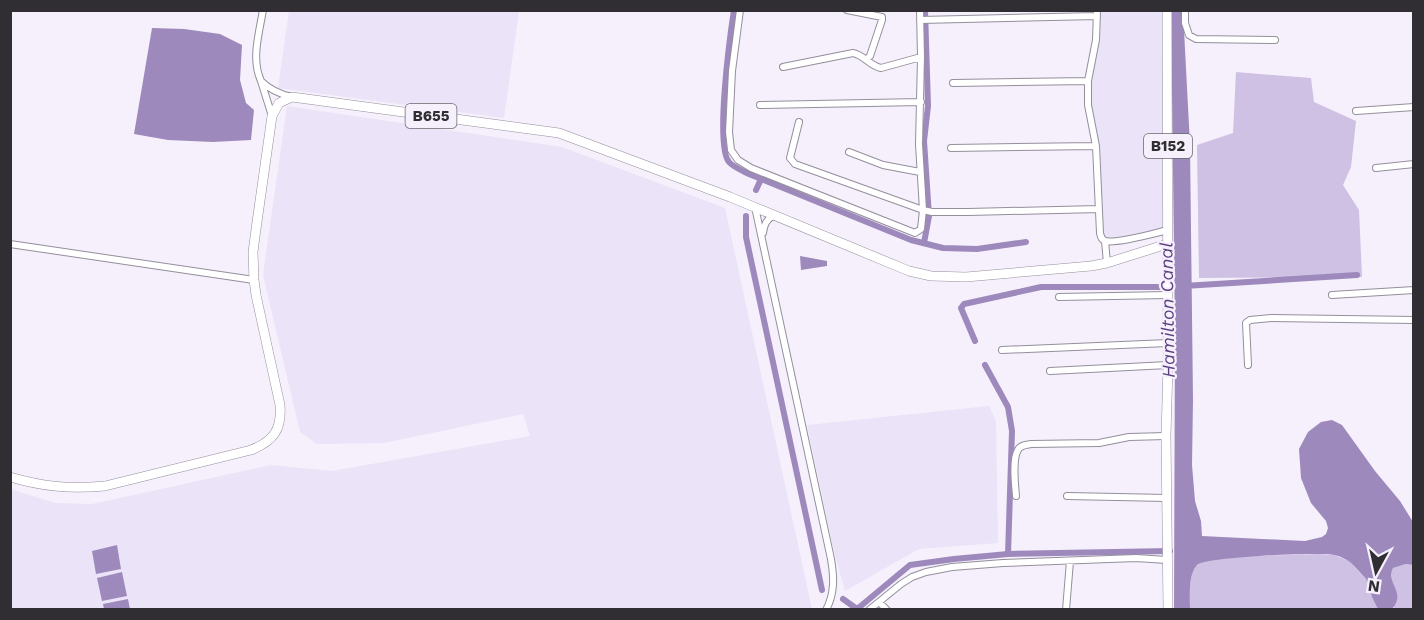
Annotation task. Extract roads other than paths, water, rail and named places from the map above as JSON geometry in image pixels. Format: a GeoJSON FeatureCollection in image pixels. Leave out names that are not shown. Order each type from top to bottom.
{"type":"FeatureCollection","features":[{"type":"Feature","properties":{"kind":"main road","name":"B152"},"geometry":{"type":"LineString","coordinates":[[1167,10],[1168,609]]}},
{"type":"Feature","properties":{"kind":"main road"},"geometry":{"type":"LineString","coordinates":[[10,477],[51,487],[105,486],[251,450],[262,445],[276,433],[281,417],[280,405],[256,295],[253,252],[272,116],[279,103],[292,97]]}},
{"type":"Feature","properties":{"kind":"main road","name":"B655"},"geometry":{"type":"LineString","coordinates":[[292,97],[560,134],[755,207],[909,271],[931,276],[966,277],[1091,266],[1167,244]]}},
{"type":"Feature","properties":{"kind":"street"},"geometry":{"type":"LineString","coordinates":[[263,10],[256,70],[272,116]]}},
{"type":"Feature","properties":{"kind":"street"},"geometry":{"type":"LineString","coordinates":[[740,10],[732,70],[729,132],[731,150],[738,160],[751,168],[915,233],[921,229],[927,211],[920,172],[921,57],[924,19],[920,10]]}},
{"type":"Feature","properties":{"kind":"street"},"geometry":{"type":"LineString","coordinates":[[847,10],[882,17],[870,56],[866,60]]}},
{"type":"Feature","properties":{"kind":"street"},"geometry":{"type":"LineString","coordinates":[[1185,10],[1185,23],[1189,35],[1196,39],[1275,40]]}},
{"type":"Feature","properties":{"kind":"street"},"geometry":{"type":"LineString","coordinates":[[924,19],[1097,13],[1096,40],[1088,81],[1088,105],[1096,146],[1100,233],[1101,238],[1105,241],[1107,263]]}},
{"type":"Feature","properties":{"kind":"street"},"geometry":{"type":"LineString","coordinates":[[783,67],[853,53],[859,54],[875,67],[881,68],[921,57]]}},
{"type":"Feature","properties":{"kind":"street"},"geometry":{"type":"LineString","coordinates":[[261,81],[279,94],[292,97]]}},
{"type":"Feature","properties":{"kind":"street"},"geometry":{"type":"LineString","coordinates":[[953,83],[1088,81]]}},
{"type":"Feature","properties":{"kind":"street"},"geometry":{"type":"LineString","coordinates":[[760,105],[921,102]]}},
{"type":"Feature","properties":{"kind":"street"},"geometry":{"type":"LineString","coordinates":[[1356,111],[1413,108]]}},
{"type":"Feature","properties":{"kind":"street"},"geometry":{"type":"LineString","coordinates":[[799,122],[790,158],[795,164],[927,211],[1099,210]]}},
{"type":"Feature","properties":{"kind":"street"},"geometry":{"type":"LineString","coordinates":[[951,148],[1096,146]]}},
{"type":"Feature","properties":{"kind":"street"},"geometry":{"type":"LineString","coordinates":[[849,152],[883,165],[920,172]]}},
{"type":"Feature","properties":{"kind":"street"},"geometry":{"type":"LineString","coordinates":[[1376,168],[1413,164]]}},
{"type":"Feature","properties":{"kind":"street"},"geometry":{"type":"LineString","coordinates":[[755,207],[831,559],[833,593],[826,609]]}},
{"type":"Feature","properties":{"kind":"street"},"geometry":{"type":"LineString","coordinates":[[762,237],[764,224],[774,215]]}},
{"type":"Feature","properties":{"kind":"street"},"geometry":{"type":"LineString","coordinates":[[1105,241],[1118,241],[1168,230]]}},
{"type":"Feature","properties":{"kind":"street"},"geometry":{"type":"LineString","coordinates":[[10,244],[254,280]]}},
{"type":"Feature","properties":{"kind":"street"},"geometry":{"type":"LineString","coordinates":[[1332,295],[1413,290]]}},
{"type":"Feature","properties":{"kind":"street"},"geometry":{"type":"LineString","coordinates":[[1059,297],[1168,294]]}},
{"type":"Feature","properties":{"kind":"street"},"geometry":{"type":"LineString","coordinates":[[1248,364],[1246,323],[1250,320],[1300,318],[1413,320]]}},
{"type":"Feature","properties":{"kind":"street"},"geometry":{"type":"LineString","coordinates":[[1002,350],[1168,344]]}},
{"type":"Feature","properties":{"kind":"street"},"geometry":{"type":"LineString","coordinates":[[1050,370],[1168,365]]}},
{"type":"Feature","properties":{"kind":"street"},"geometry":{"type":"LineString","coordinates":[[1016,496],[1015,459],[1018,449],[1023,445],[1099,443],[1129,436],[1166,436]]}},
{"type":"Feature","properties":{"kind":"street"},"geometry":{"type":"LineString","coordinates":[[1067,496],[1167,498]]}},
{"type":"Feature","properties":{"kind":"street"},"geometry":{"type":"LineString","coordinates":[[869,609],[912,577],[952,567],[1136,558],[1167,559]]}},
{"type":"Feature","properties":{"kind":"street"},"geometry":{"type":"LineString","coordinates":[[1066,609],[1070,561]]}},
{"type":"Feature","properties":{"kind":"street"},"geometry":{"type":"LineString","coordinates":[[879,602],[887,609]]}},
{"type":"Feature","properties":{"kind":"waterway"},"geometry":{"type":"LineString","coordinates":[[734,10],[723,114],[725,152],[731,164],[749,174],[911,240],[943,248],[977,249],[1026,242]]}},
{"type":"Feature","properties":{"kind":"waterway"},"geometry":{"type":"LineString","coordinates":[[924,243],[929,216],[924,141],[928,106],[925,10]]}},
{"type":"Feature","properties":{"kind":"waterway"},"geometry":{"type":"LineString","coordinates":[[756,190],[761,179]]}},
{"type":"Feature","properties":{"kind":"waterway"},"geometry":{"type":"LineString","coordinates":[[746,216],[746,237],[822,590]]}},
{"type":"Feature","properties":{"kind":"waterway","name":"Hamilton Canal"},"geometry":{"type":"LineString","coordinates":[[1184,286],[1357,275]]}},
{"type":"Feature","properties":{"kind":"waterway","name":"Hamilton Canal"},"geometry":{"type":"LineString","coordinates":[[975,341],[961,308],[964,304],[1041,287],[1171,287]]}},
{"type":"Feature","properties":{"kind":"waterway"},"geometry":{"type":"LineString","coordinates":[[985,365],[1008,407],[1012,431],[1008,554]]}},
{"type":"Feature","properties":{"kind":"waterway"},"geometry":{"type":"LineString","coordinates":[[856,610],[910,565],[1008,554],[1170,551]]}},
{"type":"Feature","properties":{"kind":"waterway"},"geometry":{"type":"LineString","coordinates":[[843,599],[857,609]]}}]}
